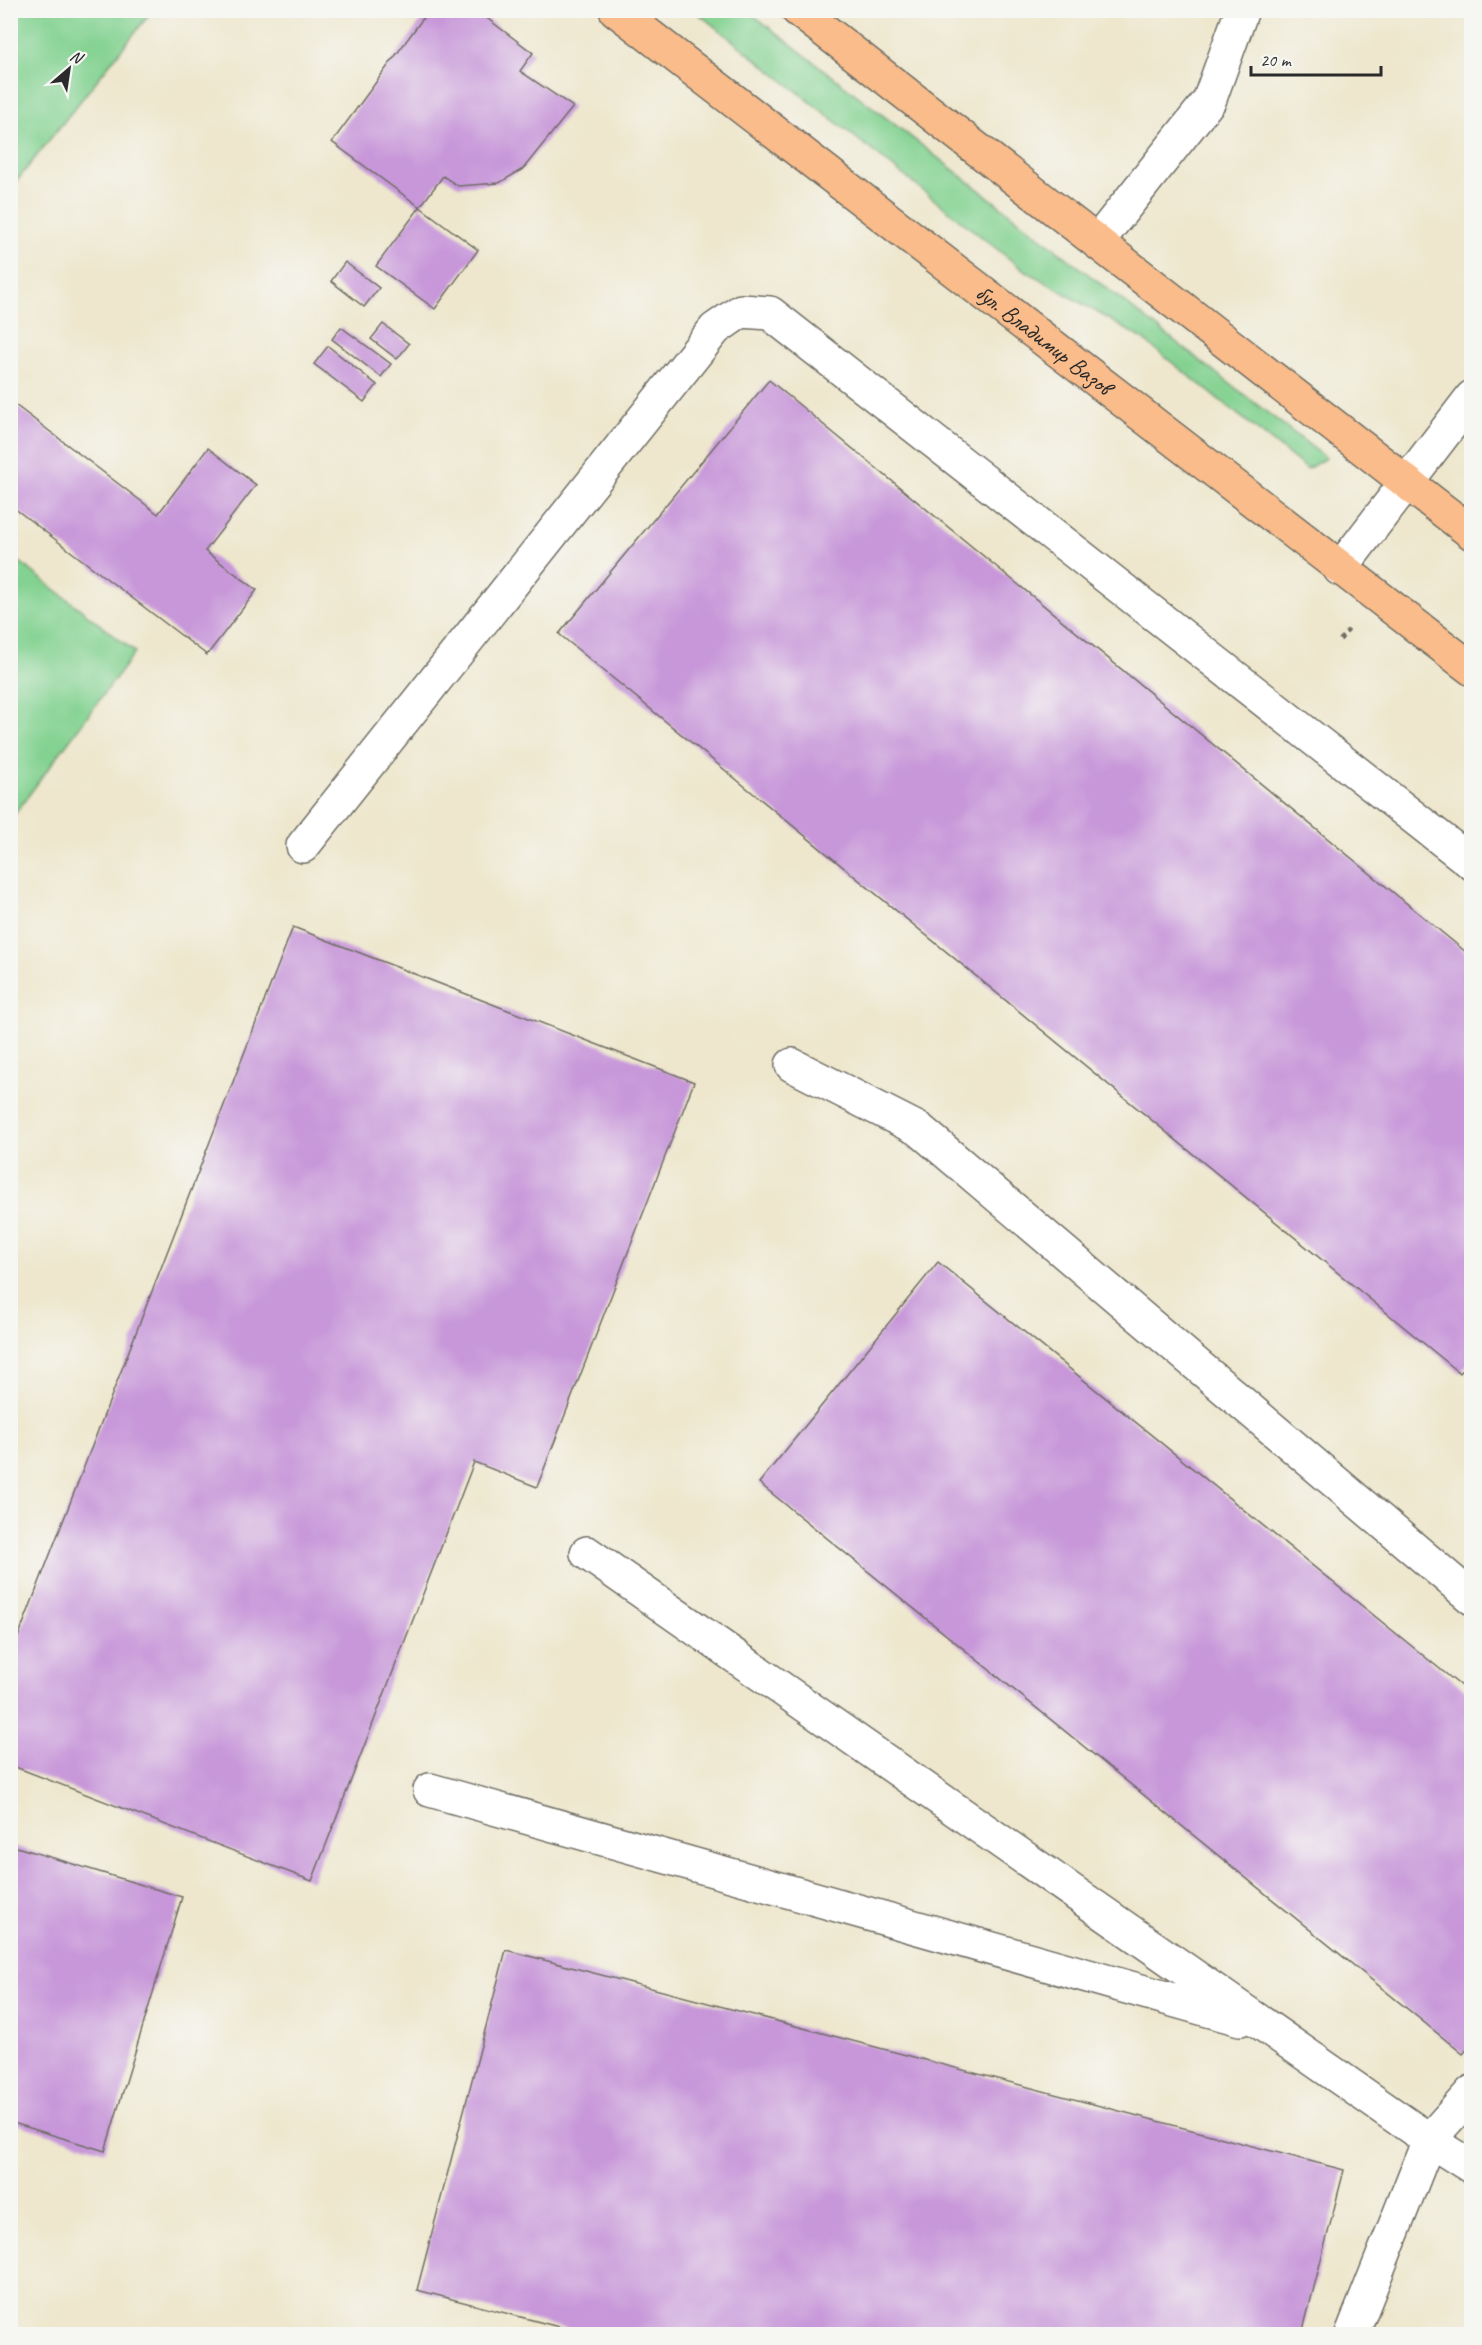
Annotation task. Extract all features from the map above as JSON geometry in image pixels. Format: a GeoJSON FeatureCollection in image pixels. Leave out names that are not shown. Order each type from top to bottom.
{"type":"FeatureCollection","features":[{"type":"Feature","properties":{"kind":"main road","name":"бул. Владимир Вазов"},"geometry":{"type":"LineString","coordinates":[[616,10],[1472,669]]}},
{"type":"Feature","properties":{"kind":"main road"},"geometry":{"type":"LineString","coordinates":[[798,10],[1472,533]]}},
{"type":"Feature","properties":{"kind":"lane"},"geometry":{"type":"LineString","coordinates":[[1097,242],[1209,101],[1242,10]]}},
{"type":"Feature","properties":{"kind":"lane"},"geometry":{"type":"LineString","coordinates":[[303,846],[715,329],[741,311],[770,313],[1472,863]]}},
{"type":"Feature","properties":{"kind":"lane"},"geometry":{"type":"LineString","coordinates":[[1340,569],[1472,397]]}},
{"type":"Feature","properties":{"kind":"lane"},"geometry":{"type":"LineString","coordinates":[[792,1065],[920,1130],[1472,1598]]}},
{"type":"Feature","properties":{"kind":"lane"},"geometry":{"type":"LineString","coordinates":[[586,1553],[1429,2140],[1472,2167]]}},
{"type":"Feature","properties":{"kind":"lane"},"geometry":{"type":"LineString","coordinates":[[430,1790],[1266,2026]]}},
{"type":"Feature","properties":{"kind":"lane"},"geometry":{"type":"LineString","coordinates":[[1352,2334],[1429,2140],[1472,2092]]}},
{"type":"Feature","properties":{"kind":"path"},"geometry":{"type":"LineString","coordinates":[[1340,640],[1355,622]]}},
{"type":"Feature","properties":{"kind":"green space"},"geometry":{"type":"Polygon","coordinates":[[[10,11],[152,11],[11,188],[10,11]]]}},
{"type":"Feature","properties":{"kind":"green space"},"geometry":{"type":"Polygon","coordinates":[[[695,11],[748,11],[1326,458],[1307,469],[1141,338],[1021,268],[695,11]]]}},
{"type":"Feature","properties":{"kind":"green space"},"geometry":{"type":"Polygon","coordinates":[[[11,555],[135,652],[10,819],[11,555]]]}},
{"type":"Feature","properties":{"kind":"building"},"geometry":{"type":"Polygon","coordinates":[[[429,10],[476,10],[533,53],[520,71],[573,107],[523,169],[499,183],[458,186],[443,176],[420,207],[332,142],[429,10]]]}},
{"type":"Feature","properties":{"kind":"building"},"geometry":{"type":"Polygon","coordinates":[[[420,207],[478,250],[435,309],[376,266],[420,207]]]}},
{"type":"Feature","properties":{"kind":"building"},"geometry":{"type":"Polygon","coordinates":[[[345,262],[379,288],[364,307],[331,281],[345,262]]]}},
{"type":"Feature","properties":{"kind":"building"},"geometry":{"type":"Polygon","coordinates":[[[383,324],[409,344],[397,359],[371,339],[383,324]]]}},
{"type":"Feature","properties":{"kind":"building"},"geometry":{"type":"Polygon","coordinates":[[[341,327],[391,364],[381,377],[332,339],[341,327]]]}},
{"type":"Feature","properties":{"kind":"building"},"geometry":{"type":"Polygon","coordinates":[[[328,346],[377,385],[364,402],[314,364],[328,346]]]}},
{"type":"Feature","properties":{"kind":"building"},"geometry":{"type":"Polygon","coordinates":[[[769,380],[1472,957],[1472,1359],[1460,1373],[559,634],[769,380]]]}},
{"type":"Feature","properties":{"kind":"building"},"geometry":{"type":"Polygon","coordinates":[[[10,401],[158,514],[208,448],[256,485],[205,551],[257,590],[207,655],[10,505],[10,401]]]}},
{"type":"Feature","properties":{"kind":"building"},"geometry":{"type":"Polygon","coordinates":[[[293,927],[694,1082],[537,1487],[474,1462],[312,1881],[10,1765],[10,1658],[293,927]]]}},
{"type":"Feature","properties":{"kind":"building"},"geometry":{"type":"Polygon","coordinates":[[[938,1262],[1472,1695],[1472,2044],[1463,2054],[759,1483],[938,1262]]]}},
{"type":"Feature","properties":{"kind":"building"},"geometry":{"type":"Polygon","coordinates":[[[10,1845],[182,1897],[105,2151],[10,2122],[10,1845]]]}},
{"type":"Feature","properties":{"kind":"building"},"geometry":{"type":"Polygon","coordinates":[[[506,1950],[1344,2170],[1302,2334],[586,2334],[417,2290],[506,1950]]]}}]}
